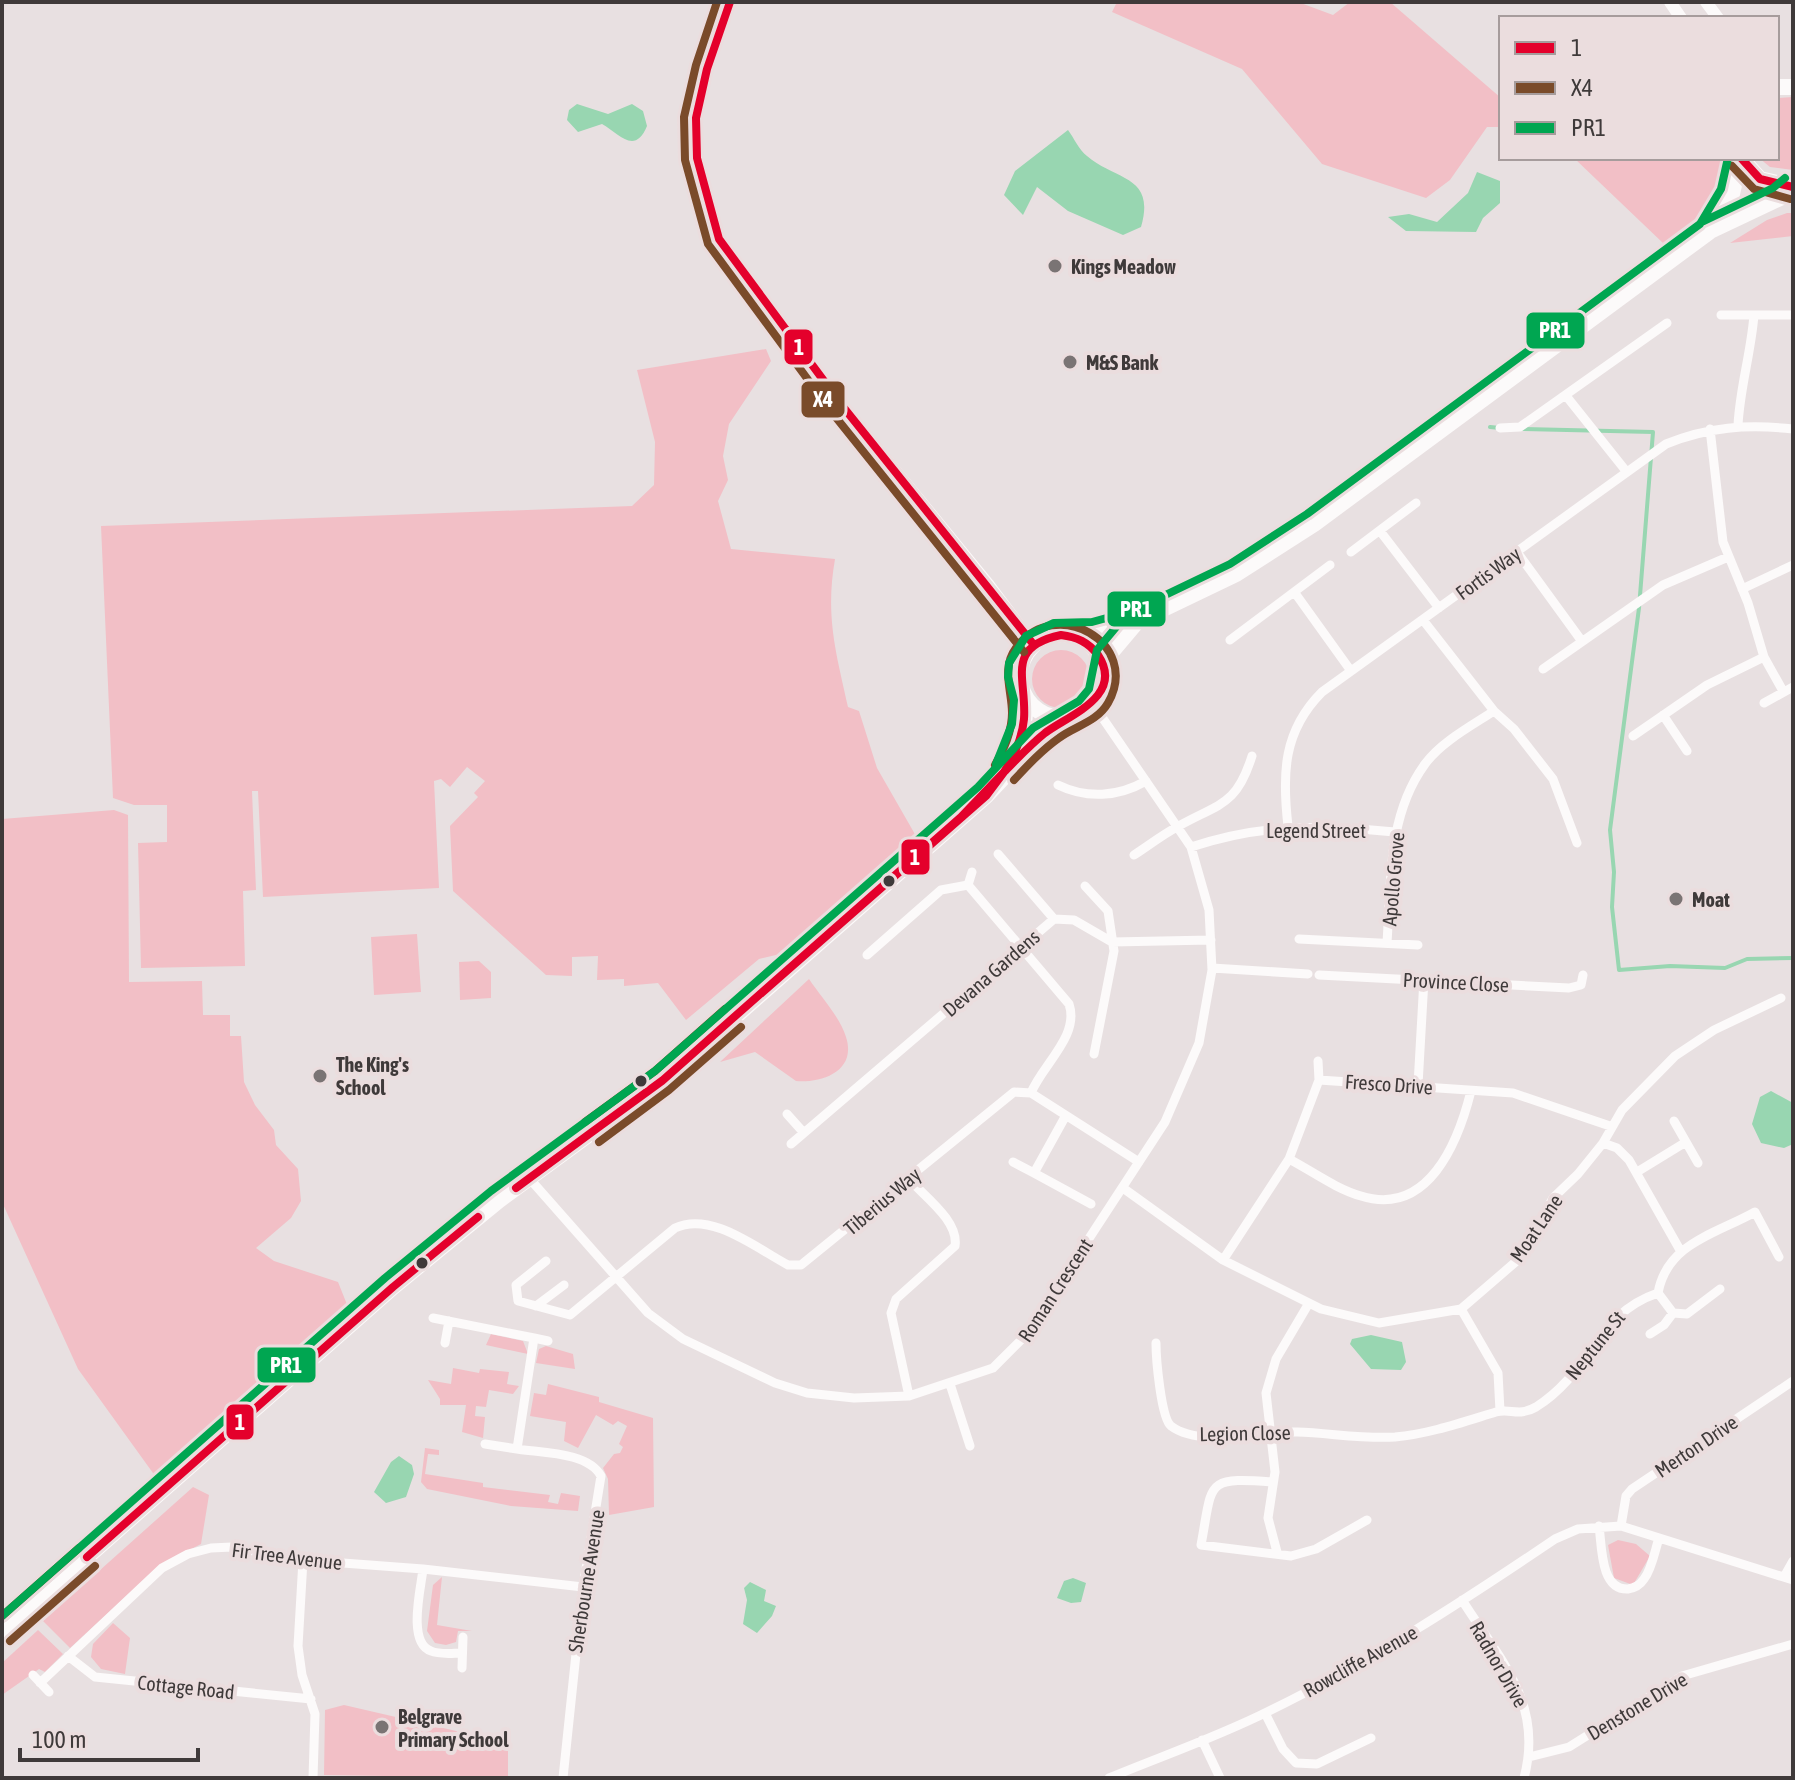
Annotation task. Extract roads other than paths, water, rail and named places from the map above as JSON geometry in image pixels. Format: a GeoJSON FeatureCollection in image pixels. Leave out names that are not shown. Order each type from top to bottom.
{"type":"FeatureCollection","features":[{"type":"Feature","properties":{"kind":"highway"},"geometry":{"type":"LineString","coordinates":[[1709,232],[1727,205],[1739,160]]}},
{"type":"Feature","properties":{"kind":"highway"},"geometry":{"type":"LineString","coordinates":[[1742,160],[1760,179],[1793,187]]}},
{"type":"Feature","properties":{"kind":"highway"},"geometry":{"type":"LineString","coordinates":[[1003,777],[1019,744],[1026,699],[1020,676],[1021,665],[1034,645],[1045,638],[1094,634],[1136,622],[1236,574],[1314,524],[1709,232],[1780,198],[1793,187]]}},
{"type":"Feature","properties":{"kind":"highway"},"geometry":{"type":"LineString","coordinates":[[2,1632],[393,1287],[529,1178],[663,1080],[1003,777],[1041,737],[1093,704],[1100,694],[1108,656],[1136,622]]}},
{"type":"Feature","properties":{"kind":"highway"},"geometry":{"type":"LineString","coordinates":[[1070,635],[1092,647],[1103,669]]}},
{"type":"Feature","properties":{"kind":"highway"},"geometry":{"type":"LineString","coordinates":[[1026,699],[1046,715],[1072,717]]}},
{"type":"Feature","properties":{"kind":"street"},"geometry":{"type":"LineString","coordinates":[[730,2],[703,82],[696,118],[697,158],[719,239],[844,408],[989,585],[1034,645]]}},
{"type":"Feature","properties":{"kind":"street"},"geometry":{"type":"LineString","coordinates":[[1721,315],[1793,315]]}},
{"type":"Feature","properties":{"kind":"street"},"geometry":{"type":"LineString","coordinates":[[1738,425],[1743,381],[1751,358],[1754,315]]}},
{"type":"Feature","properties":{"kind":"street"},"geometry":{"type":"LineString","coordinates":[[1500,428],[1520,427],[1567,397],[1575,386],[1667,323]]}},
{"type":"Feature","properties":{"kind":"street"},"geometry":{"type":"LineString","coordinates":[[1567,397],[1626,471]]}},
{"type":"Feature","properties":{"kind":"street","name":"Fortis Way"},"geometry":{"type":"LineString","coordinates":[[1288,826],[1284,769],[1295,725],[1322,692],[1666,444],[1710,429],[1738,425],[1793,429]]}},
{"type":"Feature","properties":{"kind":"street"},"geometry":{"type":"LineString","coordinates":[[1710,429],[1719,516],[1728,557],[1764,657],[1788,689],[1764,703]]}},
{"type":"Feature","properties":{"kind":"street"},"geometry":{"type":"LineString","coordinates":[[1351,552],[1416,503]]}},
{"type":"Feature","properties":{"kind":"street"},"geometry":{"type":"LineString","coordinates":[[1380,531],[1439,608]]}},
{"type":"Feature","properties":{"kind":"street"},"geometry":{"type":"LineString","coordinates":[[1517,552],[1581,640]]}},
{"type":"Feature","properties":{"kind":"street"},"geometry":{"type":"LineString","coordinates":[[1543,669],[1663,585],[1728,557]]}},
{"type":"Feature","properties":{"kind":"street"},"geometry":{"type":"LineString","coordinates":[[1230,640],[1330,565]]}},
{"type":"Feature","properties":{"kind":"street"},"geometry":{"type":"LineString","coordinates":[[1742,589],[1793,565]]}},
{"type":"Feature","properties":{"kind":"street"},"geometry":{"type":"LineString","coordinates":[[1295,593],[1351,671]]}},
{"type":"Feature","properties":{"kind":"street"},"geometry":{"type":"LineString","coordinates":[[1423,620],[1494,711],[1514,729],[1553,779],[1577,843]]}},
{"type":"Feature","properties":{"kind":"street"},"geometry":{"type":"LineString","coordinates":[[1633,736],[1707,685],[1764,657]]}},
{"type":"Feature","properties":{"kind":"street","name":"Roman Crescent"},"geometry":{"type":"LineString","coordinates":[[529,1178],[648,1313],[683,1339],[775,1383],[807,1393],[854,1398],[909,1396],[993,1368],[1018,1347],[1165,1122],[1199,1043],[1212,968],[1209,910],[1191,847],[1093,704]]}},
{"type":"Feature","properties":{"kind":"street","name":"Apollo Grove"},"geometry":{"type":"LineString","coordinates":[[1387,943],[1395,832],[1405,800],[1426,762],[1494,711]]}},
{"type":"Feature","properties":{"kind":"street"},"geometry":{"type":"LineString","coordinates":[[1663,715],[1687,751]]}},
{"type":"Feature","properties":{"kind":"street"},"geometry":{"type":"LineString","coordinates":[[1134,855],[1178,826],[1211,812],[1233,796],[1245,777],[1252,756]]}},
{"type":"Feature","properties":{"kind":"street"},"geometry":{"type":"LineString","coordinates":[[1058,785],[1072,792],[1100,795],[1131,789],[1146,781]]}},
{"type":"Feature","properties":{"kind":"street","name":"Legend Street"},"geometry":{"type":"LineString","coordinates":[[1191,847],[1234,832],[1288,826],[1395,832]]}},
{"type":"Feature","properties":{"kind":"street"},"geometry":{"type":"LineString","coordinates":[[998,854],[1054,919]]}},
{"type":"Feature","properties":{"kind":"street"},"geometry":{"type":"LineString","coordinates":[[968,885],[972,872]]}},
{"type":"Feature","properties":{"kind":"street"},"geometry":{"type":"LineString","coordinates":[[867,955],[941,890],[968,885]]}},
{"type":"Feature","properties":{"kind":"street"},"geometry":{"type":"LineString","coordinates":[[968,885],[1069,1004],[1073,1016],[1070,1031],[1031,1093],[1139,1162]]}},
{"type":"Feature","properties":{"kind":"street"},"geometry":{"type":"LineString","coordinates":[[1085,886],[1108,911],[1114,951],[1094,1054]]}},
{"type":"Feature","properties":{"kind":"street","name":"Devana Gardens"},"geometry":{"type":"LineString","coordinates":[[791,1144],[1054,919],[1074,920],[1112,942]]}},
{"type":"Feature","properties":{"kind":"street","name":"Apollo Grove"},"geometry":{"type":"LineString","coordinates":[[1299,939],[1418,945]]}},
{"type":"Feature","properties":{"kind":"street"},"geometry":{"type":"LineString","coordinates":[[1112,942],[1211,940]]}},
{"type":"Feature","properties":{"kind":"street","name":"Province Close"},"geometry":{"type":"LineString","coordinates":[[1212,968],[1569,988],[1581,985],[1583,975]]}},
{"type":"Feature","properties":{"kind":"street"},"geometry":{"type":"LineString","coordinates":[[1418,1085],[1424,979]]}},
{"type":"Feature","properties":{"kind":"street","name":"Moat Lane"},"geometry":{"type":"LineString","coordinates":[[1461,1309],[1519,1259],[1553,1198],[1603,1143],[1610,1126],[1675,1056],[1714,1030],[1781,998]]}},
{"type":"Feature","properties":{"kind":"street"},"geometry":{"type":"LineString","coordinates":[[1318,1061],[1319,1080]]}},
{"type":"Feature","properties":{"kind":"street","name":"Fresco Drive"},"geometry":{"type":"LineString","coordinates":[[1223,1260],[1289,1159],[1319,1080],[1513,1093],[1610,1126]]}},
{"type":"Feature","properties":{"kind":"street"},"geometry":{"type":"LineString","coordinates":[[1289,1159],[1358,1195],[1392,1199],[1407,1194],[1426,1185],[1446,1159],[1471,1091]]}},
{"type":"Feature","properties":{"kind":"street","name":"Tiberius Way"},"geometry":{"type":"LineString","coordinates":[[617,1276],[675,1228],[690,1221],[708,1224],[788,1265],[801,1265],[909,1179],[1007,1095],[1014,1092],[1031,1093]]}},
{"type":"Feature","properties":{"kind":"street"},"geometry":{"type":"LineString","coordinates":[[787,1114],[804,1133]]}},
{"type":"Feature","properties":{"kind":"street"},"geometry":{"type":"LineString","coordinates":[[1034,1173],[1065,1117]]}},
{"type":"Feature","properties":{"kind":"street"},"geometry":{"type":"LineString","coordinates":[[1674,1121],[1698,1163]]}},
{"type":"Feature","properties":{"kind":"street"},"geometry":{"type":"LineString","coordinates":[[1637,1172],[1686,1142]]}},
{"type":"Feature","properties":{"kind":"street"},"geometry":{"type":"LineString","coordinates":[[1603,1143],[1617,1148],[1637,1172],[1680,1250]]}},
{"type":"Feature","properties":{"kind":"street"},"geometry":{"type":"LineString","coordinates":[[1013,1162],[1091,1204]]}},
{"type":"Feature","properties":{"kind":"street"},"geometry":{"type":"LineString","coordinates":[[909,1179],[951,1224],[957,1236],[955,1246],[896,1299],[891,1313],[909,1396]]}},
{"type":"Feature","properties":{"kind":"street"},"geometry":{"type":"LineString","coordinates":[[1123,1188],[1223,1260],[1309,1303],[1379,1323],[1461,1309],[1498,1373],[1500,1411]]}},
{"type":"Feature","properties":{"kind":"street"},"geometry":{"type":"LineString","coordinates":[[1720,1289],[1687,1314],[1673,1313],[1658,1293],[1664,1269],[1680,1250],[1755,1212],[1779,1257]]}},
{"type":"Feature","properties":{"kind":"street"},"geometry":{"type":"LineString","coordinates":[[546,1261],[516,1285],[518,1301],[570,1315],[617,1276]]}},
{"type":"Feature","properties":{"kind":"street"},"geometry":{"type":"LineString","coordinates":[[536,1306],[564,1285]]}},
{"type":"Feature","properties":{"kind":"street","name":"Neptune St"},"geometry":{"type":"LineString","coordinates":[[1358,1437],[1397,1437],[1500,1411],[1515,1415],[1533,1409],[1584,1364],[1617,1314],[1632,1301],[1658,1293]]}},
{"type":"Feature","properties":{"kind":"street"},"geometry":{"type":"LineString","coordinates":[[1277,1552],[1268,1518],[1273,1482],[1271,1433],[1265,1407],[1268,1375],[1309,1303]]}},
{"type":"Feature","properties":{"kind":"street"},"geometry":{"type":"LineString","coordinates":[[1650,1334],[1664,1325],[1673,1313]]}},
{"type":"Feature","properties":{"kind":"street"},"geometry":{"type":"LineString","coordinates":[[433,1318],[548,1341]]}},
{"type":"Feature","properties":{"kind":"street"},"geometry":{"type":"LineString","coordinates":[[445,1343],[449,1321]]}},
{"type":"Feature","properties":{"kind":"street"},"geometry":{"type":"LineString","coordinates":[[517,1449],[534,1338]]}},
{"type":"Feature","properties":{"kind":"street","name":"Legion Close"},"geometry":{"type":"LineString","coordinates":[[1156,1343],[1163,1410],[1169,1424],[1188,1433],[1251,1437],[1271,1433],[1358,1437]]}},
{"type":"Feature","properties":{"kind":"street","name":"Merton Drive"},"geometry":{"type":"LineString","coordinates":[[1621,1526],[1626,1496],[1632,1489],[1793,1381]]}},
{"type":"Feature","properties":{"kind":"street"},"geometry":{"type":"LineString","coordinates":[[950,1384],[970,1446]]}},
{"type":"Feature","properties":{"kind":"street","name":"Sherbourne Avenue"},"geometry":{"type":"LineString","coordinates":[[485,1444],[574,1458],[597,1469],[601,1476],[583,1587],[563,1778]]}},
{"type":"Feature","properties":{"kind":"street"},"geometry":{"type":"LineString","coordinates":[[1273,1482],[1227,1479],[1218,1483],[1211,1491],[1201,1545],[1291,1556],[1316,1549],[1367,1520]]}},
{"type":"Feature","properties":{"kind":"street"},"geometry":{"type":"LineString","coordinates":[[1599,1526],[1608,1575],[1615,1586],[1622,1588],[1635,1587],[1646,1577],[1659,1538]]}},
{"type":"Feature","properties":{"kind":"street","name":"Rowcliffe Avenue"},"geometry":{"type":"LineString","coordinates":[[1109,1778],[1265,1713],[1395,1645],[1555,1539],[1578,1529],[1621,1526],[1788,1578],[1793,1561]]}},
{"type":"Feature","properties":{"kind":"street","name":"Fir Tree Avenue"},"geometry":{"type":"LineString","coordinates":[[49,1692],[37,1679],[68,1656],[162,1568],[188,1554],[232,1547],[303,1560],[423,1569],[583,1587]]}},
{"type":"Feature","properties":{"kind":"street"},"geometry":{"type":"LineString","coordinates":[[303,1560],[298,1646],[302,1675],[315,1714],[313,1778]]}},
{"type":"Feature","properties":{"kind":"street"},"geometry":{"type":"LineString","coordinates":[[423,1569],[416,1630],[421,1644],[430,1651],[462,1653]]}},
{"type":"Feature","properties":{"kind":"street","name":"Radnor Drive"},"geometry":{"type":"LineString","coordinates":[[1462,1600],[1525,1703],[1529,1757],[1524,1778]]}},
{"type":"Feature","properties":{"kind":"street"},"geometry":{"type":"LineString","coordinates":[[462,1668],[463,1637]]}},
{"type":"Feature","properties":{"kind":"street","name":"Denstone Drive"},"geometry":{"type":"LineString","coordinates":[[1529,1757],[1569,1747],[1682,1676],[1793,1644]]}},
{"type":"Feature","properties":{"kind":"street","name":"Cottage Road"},"geometry":{"type":"LineString","coordinates":[[68,1656],[95,1677],[311,1699]]}},
{"type":"Feature","properties":{"kind":"street"},"geometry":{"type":"LineString","coordinates":[[1265,1713],[1283,1749],[1296,1763],[1317,1764],[1371,1738]]}},
{"type":"Feature","properties":{"kind":"street"},"geometry":{"type":"LineString","coordinates":[[1202,1740],[1220,1778]]}},
{"type":"Feature","properties":{"kind":"waterway"},"geometry":{"type":"LineString","coordinates":[[1490,427],[1500,428]]}},
{"type":"Feature","properties":{"kind":"waterway"},"geometry":{"type":"LineString","coordinates":[[1521,429],[1653,432],[1639,608],[1610,830],[1614,872],[1612,907],[1619,970],[1670,966],[1725,968],[1747,959],[1793,958]]}},
{"type":"Feature","properties":{"kind":"place","name":"Kings Meadow"},"geometry":{"type":"Point","coordinates":[1055,266]}},
{"type":"Feature","properties":{"kind":"place","name":"M&S Bank"},"geometry":{"type":"Point","coordinates":[1070,362]}},
{"type":"Feature","properties":{"kind":"place","name":"Moat"},"geometry":{"type":"Point","coordinates":[1676,899]}},
{"type":"Feature","properties":{"kind":"place","name":"The King's School"},"geometry":{"type":"Point","coordinates":[320,1076]}},
{"type":"Feature","properties":{"kind":"place","name":"Belgrave Primary School"},"geometry":{"type":"Point","coordinates":[382,1727]}}]}
